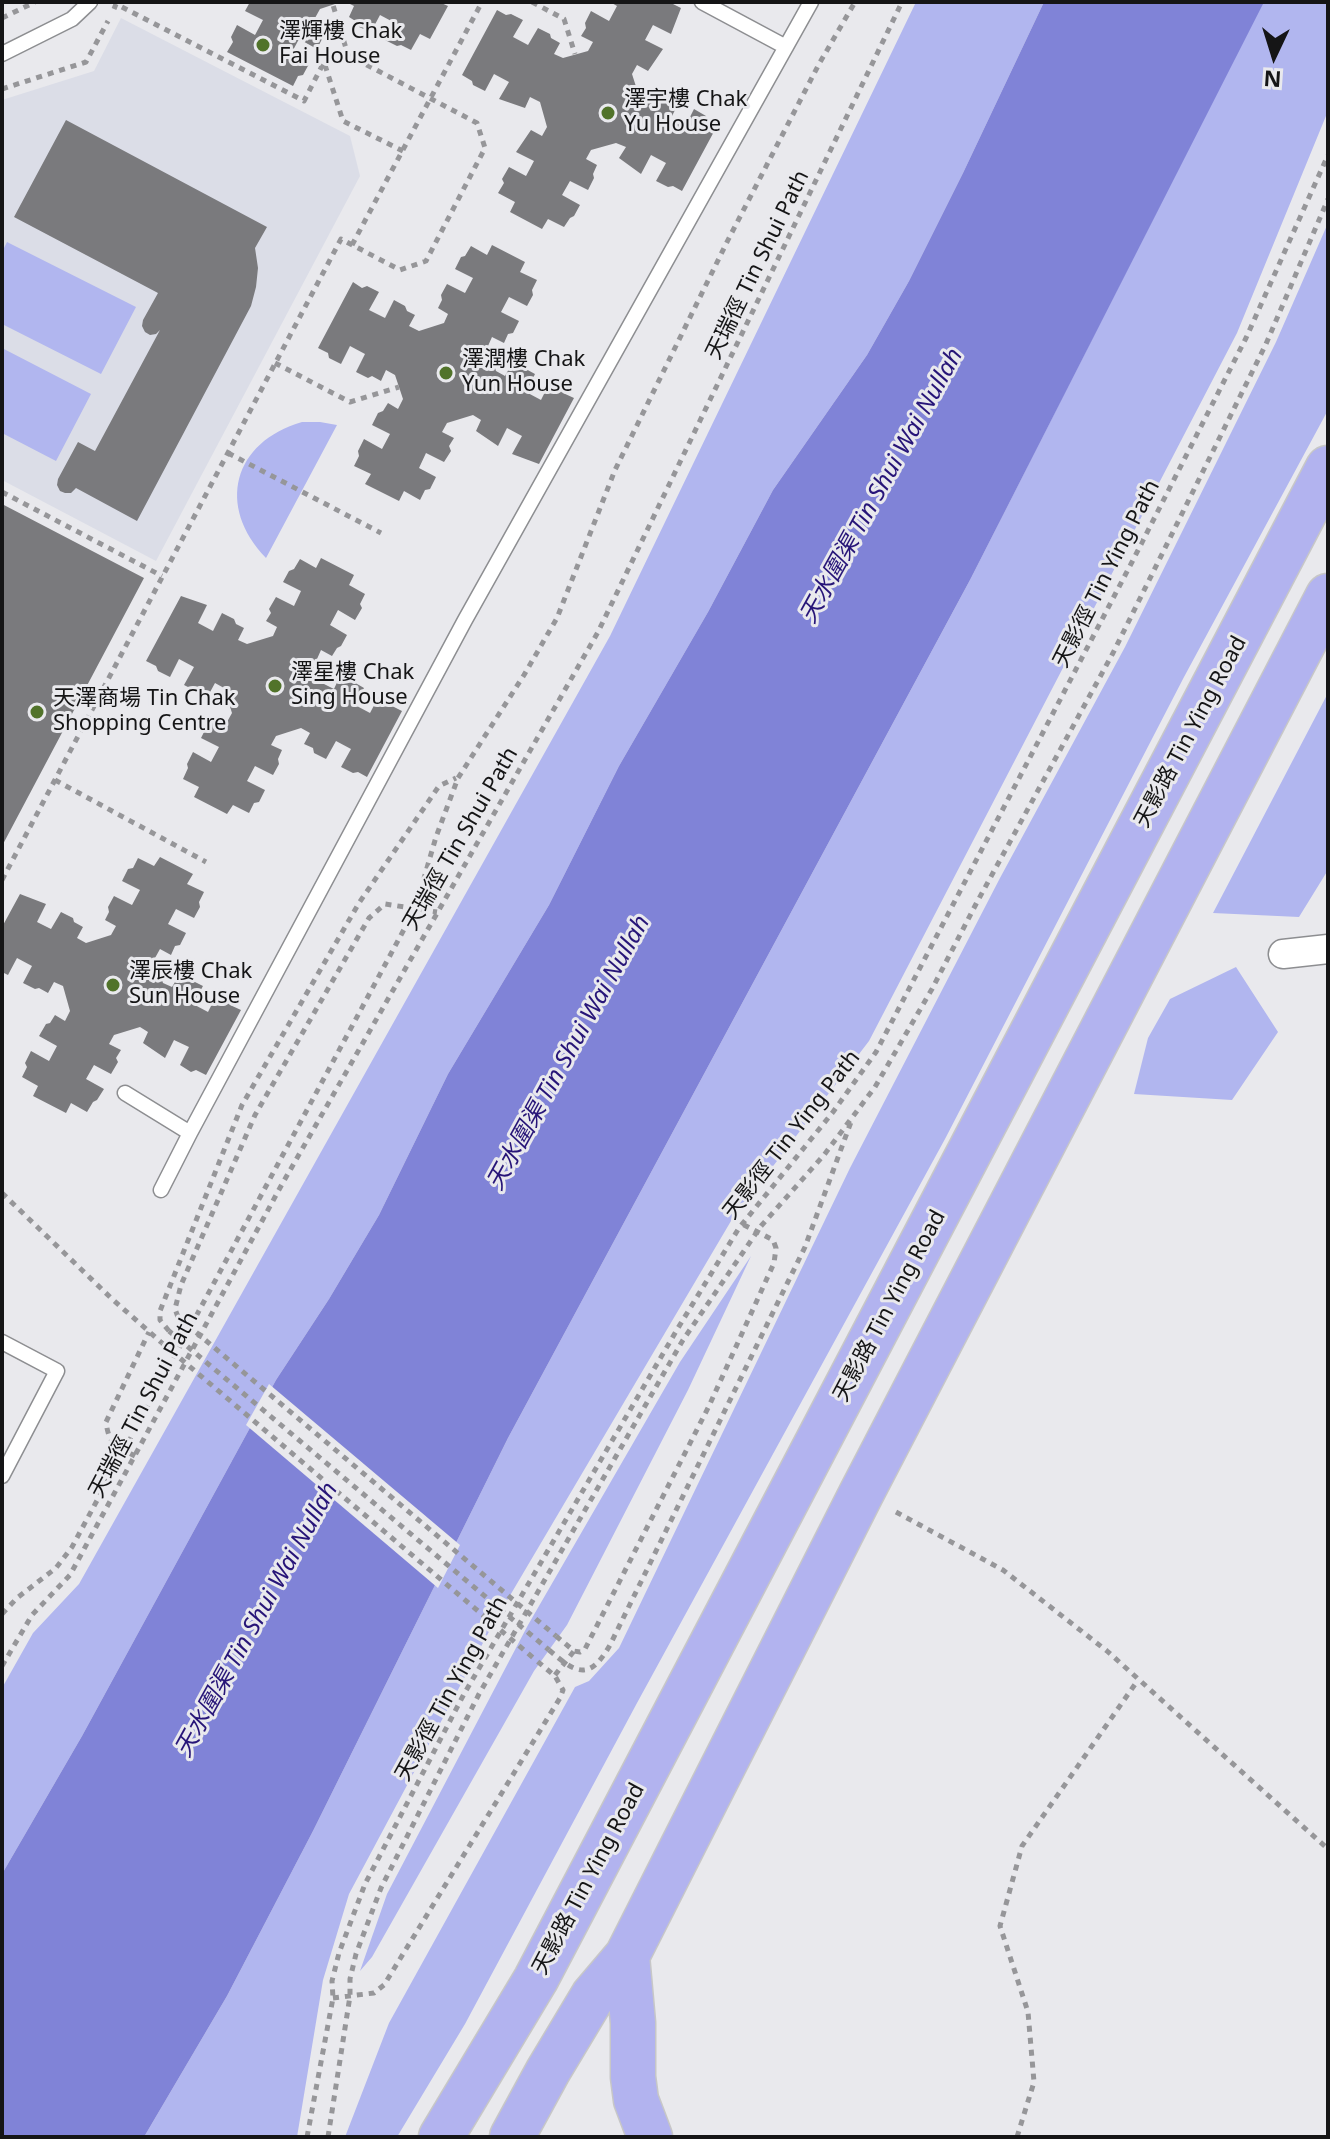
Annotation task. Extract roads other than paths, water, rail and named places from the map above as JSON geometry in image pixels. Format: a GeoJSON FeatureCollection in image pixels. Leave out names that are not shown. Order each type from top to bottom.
{"type":"FeatureCollection","features":[{"type":"Feature","properties":{"kind":"main road","name":"天影路 Tin Ying Road"},"geometry":{"type":"LineString","coordinates":[[441,2137],[553,1948],[1328,468]]}},
{"type":"Feature","properties":{"kind":"main road"},"geometry":{"type":"LineString","coordinates":[[512,2137],[593,1996],[627,1956],[861,1494],[1328,596]]}},
{"type":"Feature","properties":{"kind":"main road"},"geometry":{"type":"LineString","coordinates":[[627,1956],[633,2023],[633,2077],[636,2100],[650,2137]]}},
{"type":"Feature","properties":{"kind":"street"},"geometry":{"type":"LineString","coordinates":[[1283,954],[1328,949]]}},
{"type":"Feature","properties":{"kind":"lane"},"geometry":{"type":"LineString","coordinates":[[2,54],[72,19],[90,2]]}},
{"type":"Feature","properties":{"kind":"lane"},"geometry":{"type":"LineString","coordinates":[[702,2],[786,47]]}},
{"type":"Feature","properties":{"kind":"lane"},"geometry":{"type":"LineString","coordinates":[[161,1190],[465,620],[811,2]]}},
{"type":"Feature","properties":{"kind":"lane"},"geometry":{"type":"LineString","coordinates":[[125,1093],[190,1133]]}},
{"type":"Feature","properties":{"kind":"lane"},"geometry":{"type":"LineString","coordinates":[[2,1342],[57,1371],[2,1476]]}},
{"type":"Feature","properties":{"kind":"water","name":"天水圍渠 Tin Shui Wai Nullah"},"geometry":{"type":"Polygon","coordinates":[[[1044,2],[1264,2],[970,580],[508,1438],[313,1831],[227,1996],[144,2137],[2,2137],[2,1874],[82,1736],[276,1380],[379,1215],[448,1074],[549,905],[619,766],[708,612],[773,490],[867,355],[909,281],[1044,2]]]}},
{"type":"Feature","properties":{"kind":"place","name":"澤輝樓 Chak Fai House"},"geometry":{"type":"Point","coordinates":[263,45]}},
{"type":"Feature","properties":{"kind":"place","name":"澤宇樓 Chak Yu House"},"geometry":{"type":"Point","coordinates":[608,113]}},
{"type":"Feature","properties":{"kind":"place","name":"澤潤樓 Chak Yun House"},"geometry":{"type":"Point","coordinates":[446,373]}},
{"type":"Feature","properties":{"kind":"place","name":"澤星樓 Chak Sing House"},"geometry":{"type":"Point","coordinates":[275,686]}},
{"type":"Feature","properties":{"kind":"place","name":"天澤商場 Tin Chak Shopping Centre"},"geometry":{"type":"Point","coordinates":[37,712]}},
{"type":"Feature","properties":{"kind":"place","name":"澤辰樓 Chak Sun House"},"geometry":{"type":"Point","coordinates":[113,985]}}]}
